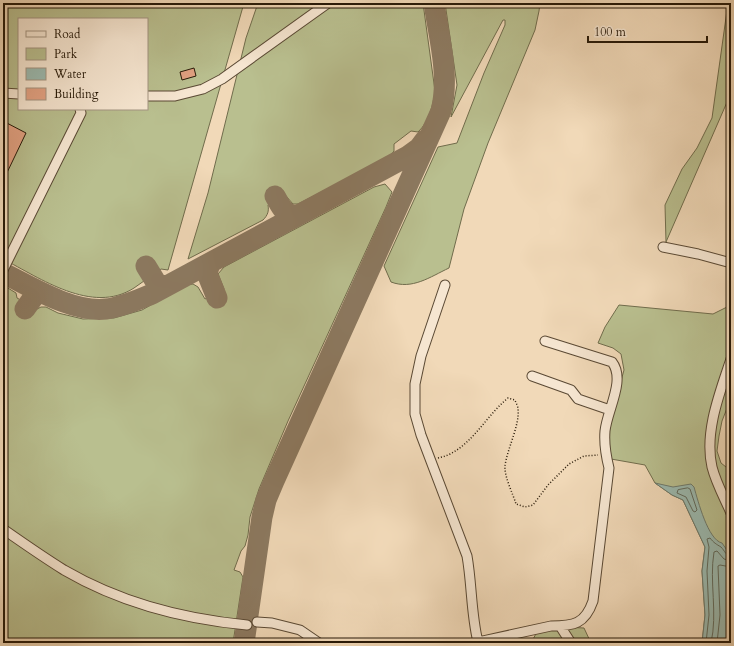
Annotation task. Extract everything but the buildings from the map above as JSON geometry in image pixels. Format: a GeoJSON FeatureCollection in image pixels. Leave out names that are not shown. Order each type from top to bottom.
{"type":"FeatureCollection","features":[{"type":"Feature","properties":{"kind":"lane"},"geometry":{"type":"LineString","coordinates":[[148,96],[175,96],[203,89],[222,79],[328,3]]}},
{"type":"Feature","properties":{"kind":"lane"},"geometry":{"type":"LineString","coordinates":[[3,93],[18,94]]}},
{"type":"Feature","properties":{"kind":"lane"},"geometry":{"type":"LineString","coordinates":[[3,270],[81,110]]}},
{"type":"Feature","properties":{"kind":"lane"},"geometry":{"type":"LineString","coordinates":[[663,247],[698,254],[731,263]]}},
{"type":"Feature","properties":{"kind":"lane"},"geometry":{"type":"LineString","coordinates":[[444,285],[421,356],[415,384],[415,414],[420,435],[467,556],[478,642],[551,626],[575,624],[584,618],[589,612],[593,601],[609,468],[606,455],[605,431],[618,378],[616,368],[612,362],[545,341]]}},
{"type":"Feature","properties":{"kind":"lane"},"geometry":{"type":"LineString","coordinates":[[731,359],[715,410],[710,448],[712,467],[731,513]]}},
{"type":"Feature","properties":{"kind":"lane"},"geometry":{"type":"LineString","coordinates":[[532,376],[570,390],[578,399],[610,410]]}},
{"type":"Feature","properties":{"kind":"lane"},"geometry":{"type":"LineString","coordinates":[[3,529],[63,570],[85,581],[151,608],[182,616],[246,624]]}},
{"type":"Feature","properties":{"kind":"lane"},"geometry":{"type":"LineString","coordinates":[[258,622],[272,622],[300,630],[319,643]]}},
{"type":"Feature","properties":{"kind":"lane"},"geometry":{"type":"LineString","coordinates":[[560,626],[571,643]]}},
{"type":"Feature","properties":{"kind":"path"},"geometry":{"type":"LineString","coordinates":[[436,459],[450,454],[464,444],[478,431],[498,406],[508,398],[514,400],[518,408],[505,468],[516,504],[525,507],[533,505],[548,485],[569,464],[579,458],[584,456],[606,455]]}},
{"type":"Feature","properties":{"kind":"green space"},"geometry":{"type":"Polygon","coordinates":[[[3,3],[244,3],[168,270],[161,269],[134,288],[118,295],[101,298],[84,296],[67,291],[3,259],[3,3]]]}},
{"type":"Feature","properties":{"kind":"green space"},"geometry":{"type":"Polygon","coordinates":[[[258,3],[423,3],[435,91],[432,107],[422,128],[418,132],[411,131],[394,144],[394,151],[389,157],[298,204],[293,204],[286,196],[268,205],[268,213],[263,220],[188,259],[208,193],[246,38],[258,3]]]}},
{"type":"Feature","properties":{"kind":"green space"},"geometry":{"type":"Polygon","coordinates":[[[445,3],[540,3],[535,30],[488,143],[464,209],[449,268],[421,281],[399,284],[391,282],[384,266],[438,147],[457,143],[484,73],[505,25],[505,20],[503,20],[451,117],[457,85],[445,3]]]}},
{"type":"Feature","properties":{"kind":"green space"},"geometry":{"type":"Polygon","coordinates":[[[728,3],[731,3],[731,93],[666,242],[665,205],[682,169],[697,148],[712,118],[728,3]]]}},
{"type":"Feature","properties":{"kind":"green space"},"geometry":{"type":"Polygon","coordinates":[[[385,184],[392,192],[386,207],[288,421],[259,489],[250,517],[245,546],[241,551],[234,570],[240,572],[243,577],[233,643],[3,643],[3,285],[16,293],[17,298],[37,309],[46,307],[58,313],[83,319],[114,318],[142,310],[186,285],[193,284],[198,287],[205,299],[224,289],[218,274],[224,267],[374,187],[385,184]]]}},
{"type":"Feature","properties":{"kind":"green space"},"geometry":{"type":"Polygon","coordinates":[[[619,305],[713,314],[731,305],[731,398],[722,421],[717,451],[721,463],[731,471],[731,643],[702,643],[705,615],[702,571],[705,547],[683,500],[672,495],[655,483],[645,465],[611,459],[607,444],[612,414],[624,370],[621,354],[613,348],[598,343],[605,327],[619,305]]]}},
{"type":"Feature","properties":{"kind":"green space"},"geometry":{"type":"Polygon","coordinates":[[[563,627],[584,628],[591,643],[531,643],[538,630],[563,627]]]}},
{"type":"Feature","properties":{"kind":"water"},"geometry":{"type":"Polygon","coordinates":[[[655,483],[673,487],[691,484],[694,487],[708,528],[712,535],[722,543],[731,556],[731,643],[702,643],[705,615],[702,571],[705,547],[683,500],[672,495],[655,483]]]}},
{"type":"Feature","properties":{"kind":"taxiway"},"geometry":{"type":"LineString","coordinates":[[244,643],[262,517],[266,500],[441,111],[444,71],[434,3]]}},
{"type":"Feature","properties":{"kind":"taxiway"},"geometry":{"type":"LineString","coordinates":[[3,273],[53,298],[80,307],[106,309],[124,305],[152,294],[408,156],[419,148],[425,140]]}},
{"type":"Feature","properties":{"kind":"taxiway"},"geometry":{"type":"LineString","coordinates":[[275,196],[284,210],[292,215]]}},
{"type":"Feature","properties":{"kind":"taxiway"},"geometry":{"type":"LineString","coordinates":[[146,266],[157,284],[161,285]]}},
{"type":"Feature","properties":{"kind":"taxiway"},"geometry":{"type":"LineString","coordinates":[[209,267],[207,273],[217,298]]}},
{"type":"Feature","properties":{"kind":"taxiway"},"geometry":{"type":"LineString","coordinates":[[25,309],[35,295],[39,293]]}}]}
